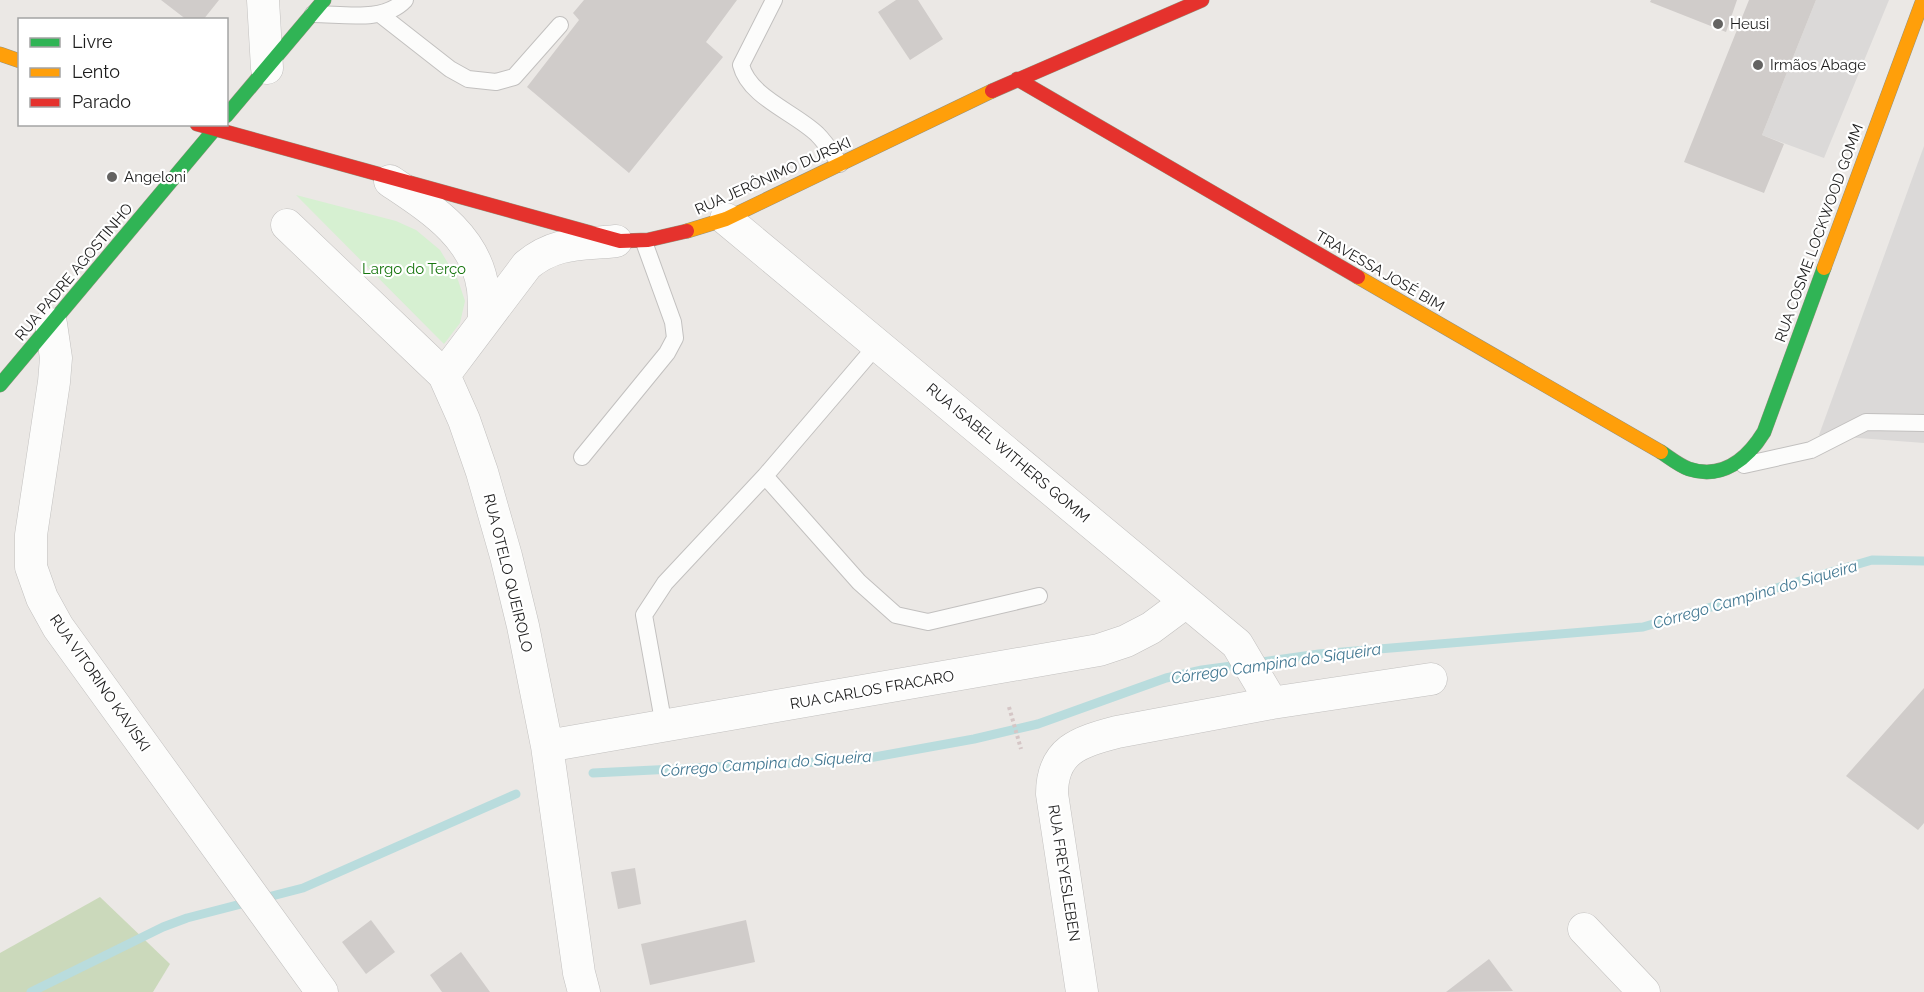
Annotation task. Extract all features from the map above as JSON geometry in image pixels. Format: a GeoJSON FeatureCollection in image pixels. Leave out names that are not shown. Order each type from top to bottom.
{"type":"FeatureCollection","features":[{"type":"Feature","properties":{"kind":"street"},"geometry":{"type":"LineString","coordinates":[[264,0],[267,68]]}},
{"type":"Feature","properties":{"kind":"street"},"geometry":{"type":"LineString","coordinates":[[228,114],[324,0]]}},
{"type":"Feature","properties":{"kind":"street","name":"RUA JERÔNIMO DURSKI"},"geometry":{"type":"LineString","coordinates":[[217,128],[632,241],[687,232],[726,219],[1017,79],[1202,0]]}},
{"type":"Feature","properties":{"kind":"street","name":"RUA COSME LOCKWOOD GOMM"},"geometry":{"type":"LineString","coordinates":[[1731,468],[1753,451],[1764,432],[1923,0]]}},
{"type":"Feature","properties":{"kind":"street"},"geometry":{"type":"LineString","coordinates":[[0,54],[18,60]]}},
{"type":"Feature","properties":{"kind":"street","name":"TRAVESSA JOSÉ BIM"},"geometry":{"type":"LineString","coordinates":[[1017,79],[1689,469],[1707,472],[1731,468]]}},
{"type":"Feature","properties":{"kind":"street","name":"RUA PADRE AGOSTINHO"},"geometry":{"type":"LineString","coordinates":[[0,385],[217,128]]}},
{"type":"Feature","properties":{"kind":"street"},"geometry":{"type":"LineString","coordinates":[[380,174],[434,211],[458,233],[474,258],[483,288],[484,321]]}},
{"type":"Feature","properties":{"kind":"street","name":"RUA ISABEL WITHERS GOMM"},"geometry":{"type":"LineString","coordinates":[[726,219],[1237,644],[1266,692]]}},
{"type":"Feature","properties":{"kind":"street","name":"RUA OTELO QUEIROLO"},"geometry":{"type":"LineString","coordinates":[[286,225],[444,375],[468,431],[506,556],[523,626],[547,746],[575,986]]}},
{"type":"Feature","properties":{"kind":"street"},"geometry":{"type":"LineString","coordinates":[[444,375],[527,265],[541,253],[559,247],[632,241]]}},
{"type":"Feature","properties":{"kind":"street","name":"RUA VITORINO KAVISKI"},"geometry":{"type":"LineString","coordinates":[[51,324],[56,358],[54,382],[31,535],[31,567],[42,598],[58,627],[322,992]]}},
{"type":"Feature","properties":{"kind":"street","name":"RUA CARLOS FRACARO"},"geometry":{"type":"LineString","coordinates":[[547,746],[1099,650],[1126,641],[1151,628],[1186,602]]}},
{"type":"Feature","properties":{"kind":"street"},"geometry":{"type":"LineString","coordinates":[[1266,692],[1431,679]]}},
{"type":"Feature","properties":{"kind":"street","name":"RUA FREYESLEBEN"},"geometry":{"type":"LineString","coordinates":[[1082,992],[1052,795],[1052,780],[1056,766],[1063,756],[1078,746],[1099,737],[1266,692]]}},
{"type":"Feature","properties":{"kind":"street"},"geometry":{"type":"LineString","coordinates":[[1584,929],[1644,992]]}},
{"type":"Feature","properties":{"kind":"lane"},"geometry":{"type":"LineString","coordinates":[[312,14],[381,15],[397,9],[405,0]]}},
{"type":"Feature","properties":{"kind":"lane"},"geometry":{"type":"LineString","coordinates":[[774,0],[741,65],[744,75],[752,86],[816,133],[840,164]]}},
{"type":"Feature","properties":{"kind":"lane"},"geometry":{"type":"LineString","coordinates":[[381,15],[450,69],[468,79],[496,82],[514,77],[560,25]]}},
{"type":"Feature","properties":{"kind":"lane"},"geometry":{"type":"LineString","coordinates":[[582,458],[667,353],[675,338],[673,322],[632,241]]}},
{"type":"Feature","properties":{"kind":"lane"},"geometry":{"type":"LineString","coordinates":[[664,726],[644,615],[665,583],[765,476],[877,345]]}},
{"type":"Feature","properties":{"kind":"lane"},"geometry":{"type":"LineString","coordinates":[[1731,468],[1811,450],[1866,422],[1924,423]]}},
{"type":"Feature","properties":{"kind":"lane"},"geometry":{"type":"LineString","coordinates":[[765,476],[859,582],[896,615],[928,622],[1039,596]]}},
{"type":"Feature","properties":{"kind":"path"},"geometry":{"type":"LineString","coordinates":[[1009,707],[1021,749]]}},
{"type":"Feature","properties":{"kind":"green space","name":"Largo do Terço"},"geometry":{"type":"Polygon","coordinates":[[[296,195],[396,221],[416,230],[440,250],[458,280],[465,301],[460,323],[444,344],[296,195]]]}},
{"type":"Feature","properties":{"kind":"green space"},"geometry":{"type":"Polygon","coordinates":[[[100,897],[170,964],[153,992],[0,992],[0,953],[100,897]]]}},
{"type":"Feature","properties":{"kind":"shaded area"},"geometry":{"type":"Polygon","coordinates":[[[1816,0],[1889,0],[1824,158],[1762,135],[1816,0]]]}},
{"type":"Feature","properties":{"kind":"shaded area"},"geometry":{"type":"Polygon","coordinates":[[[1924,146],[1924,443],[1819,435],[1924,146]]]}},
{"type":"Feature","properties":{"kind":"building"},"geometry":{"type":"Polygon","coordinates":[[[161,0],[219,0],[205,18],[184,18],[161,0]]]}},
{"type":"Feature","properties":{"kind":"building"},"geometry":{"type":"Polygon","coordinates":[[[584,0],[737,0],[706,42],[723,57],[629,173],[527,87],[579,20],[573,13],[584,0]]]}},
{"type":"Feature","properties":{"kind":"building"},"geometry":{"type":"Polygon","coordinates":[[[896,0],[918,0],[943,39],[910,60],[878,12],[896,0]]]}},
{"type":"Feature","properties":{"kind":"building","name":"Heusi"},"geometry":{"type":"Polygon","coordinates":[[[1651,0],[1737,0],[1726,32],[1650,2],[1651,0]]]}},
{"type":"Feature","properties":{"kind":"building"},"geometry":{"type":"Polygon","coordinates":[[[1749,0],[1816,0],[1762,135],[1784,144],[1764,193],[1684,162],[1749,0]]]}},
{"type":"Feature","properties":{"kind":"building"},"geometry":{"type":"Polygon","coordinates":[[[1924,688],[1924,823],[1918,830],[1846,776],[1924,688]]]}},
{"type":"Feature","properties":{"kind":"building"},"geometry":{"type":"Polygon","coordinates":[[[635,868],[641,904],[618,909],[611,872],[635,868]]]}},
{"type":"Feature","properties":{"kind":"building"},"geometry":{"type":"Polygon","coordinates":[[[371,920],[395,952],[366,974],[342,942],[371,920]]]}},
{"type":"Feature","properties":{"kind":"building"},"geometry":{"type":"Polygon","coordinates":[[[746,920],[755,962],[650,985],[641,944],[746,920]]]}},
{"type":"Feature","properties":{"kind":"building"},"geometry":{"type":"Polygon","coordinates":[[[461,952],[490,992],[442,992],[430,975],[461,952]]]}},
{"type":"Feature","properties":{"kind":"building"},"geometry":{"type":"Polygon","coordinates":[[[1489,959],[1513,991],[1446,992],[1489,959]]]}},
{"type":"Feature","properties":{"kind":"waterway","name":"Córrego Campina do Siqueira"},"geometry":{"type":"LineString","coordinates":[[593,773],[858,760],[974,739],[1038,724],[1166,678],[1202,670],[1319,654],[1643,627],[1872,560],[1924,561]]}},
{"type":"Feature","properties":{"kind":"waterway","name":"Córrego Campina do Siqueira"},"geometry":{"type":"LineString","coordinates":[[31,992],[163,927],[187,918],[303,888],[516,794]]}},
{"type":"Feature","properties":{"kind":"traffic: fast"},"geometry":{"type":"LineString","coordinates":[[228,114],[324,0]]}},
{"type":"Feature","properties":{"kind":"traffic: fast"},"geometry":{"type":"LineString","coordinates":[[0,385],[217,126]]}},
{"type":"Feature","properties":{"kind":"traffic: fast"},"geometry":{"type":"LineString","coordinates":[[1661,452],[1689,469],[1713,472],[1733,464],[1758,442],[1764,432],[1824,268]]}},
{"type":"Feature","properties":{"kind":"traffic: slow"},"geometry":{"type":"LineString","coordinates":[[1824,268],[1923,0]]}},
{"type":"Feature","properties":{"kind":"traffic: slow"},"geometry":{"type":"LineString","coordinates":[[0,54],[18,60]]}},
{"type":"Feature","properties":{"kind":"traffic: slow"},"geometry":{"type":"LineString","coordinates":[[687,231],[726,219],[992,91]]}},
{"type":"Feature","properties":{"kind":"traffic: slow"},"geometry":{"type":"LineString","coordinates":[[1358,277],[1661,452]]}},
{"type":"Feature","properties":{"kind":"traffic: jam"},"geometry":{"type":"LineString","coordinates":[[992,91],[1202,0]]}},
{"type":"Feature","properties":{"kind":"traffic: jam"},"geometry":{"type":"LineString","coordinates":[[1017,79],[1358,277]]}},
{"type":"Feature","properties":{"kind":"traffic: jam"},"geometry":{"type":"LineString","coordinates":[[204,126],[620,241],[648,240],[687,231]]}},
{"type":"Feature","properties":{"kind":"place","name":"Heusi"},"geometry":{"type":"Point","coordinates":[1718,24]}},
{"type":"Feature","properties":{"kind":"place","name":"Irmãos Abage"},"geometry":{"type":"Point","coordinates":[1758,65]}},
{"type":"Feature","properties":{"kind":"place","name":"Angeloni"},"geometry":{"type":"Point","coordinates":[112,177]}}]}
